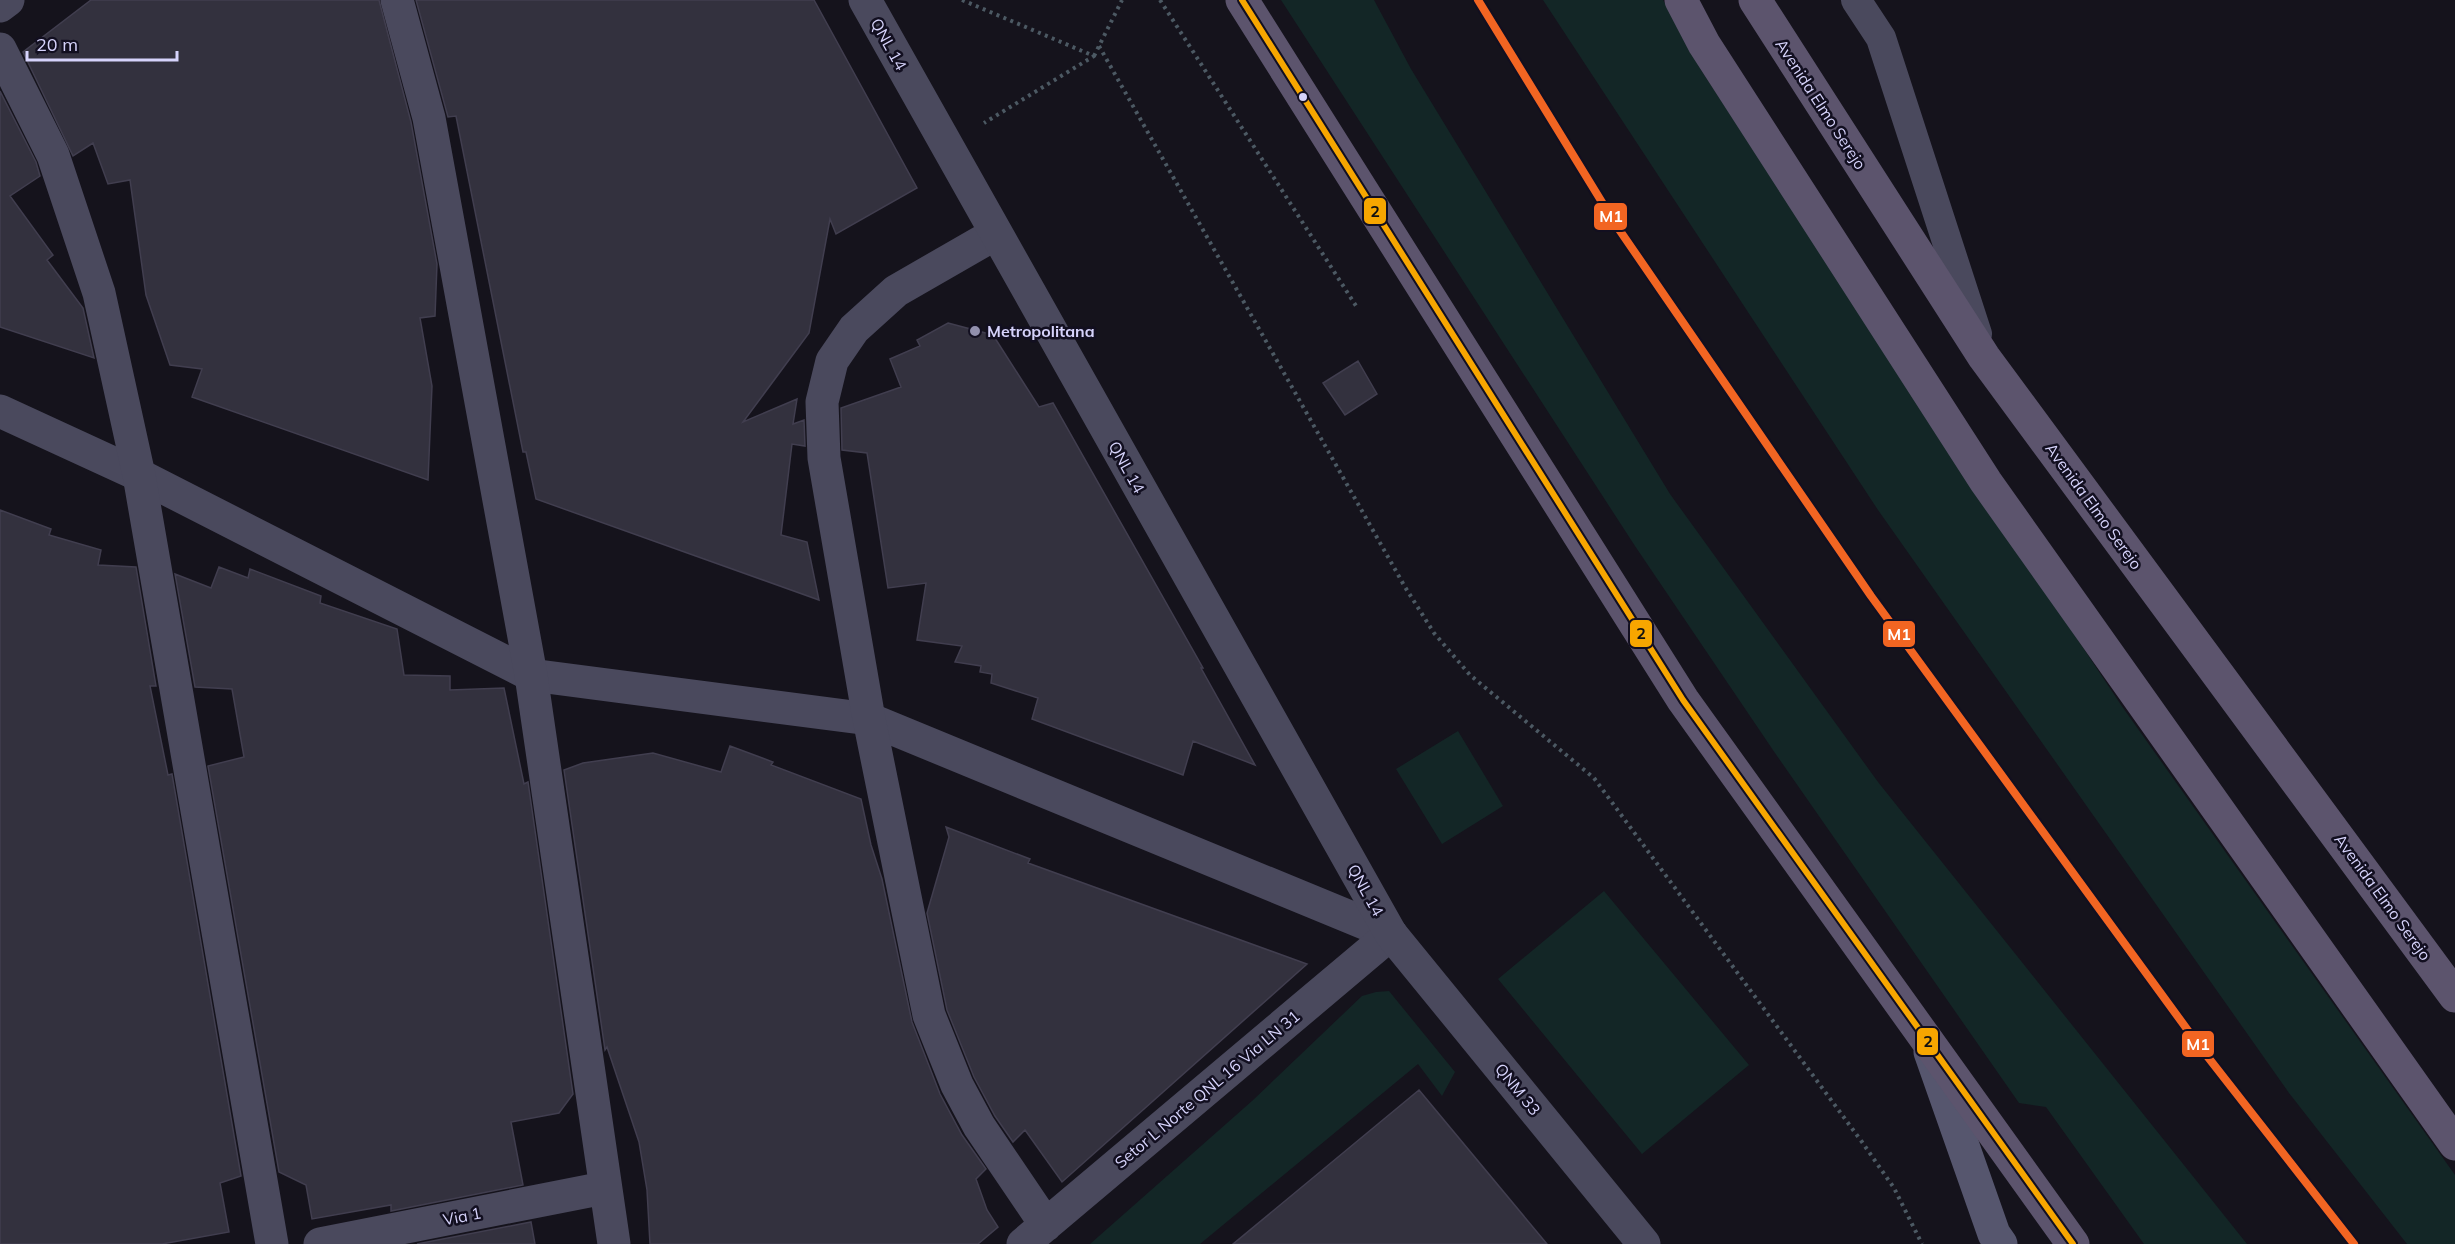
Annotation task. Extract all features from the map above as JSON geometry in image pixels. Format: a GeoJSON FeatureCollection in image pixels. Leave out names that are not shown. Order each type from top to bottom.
{"type":"FeatureCollection","features":[{"type":"Feature","properties":{"kind":"main road"},"geometry":{"type":"LineString","coordinates":[[1242,0],[1683,700],[2073,1244]]}},
{"type":"Feature","properties":{"kind":"main road"},"geometry":{"type":"LineString","coordinates":[[1681,0],[1704,44],[1986,482],[2455,1144]]}},
{"type":"Feature","properties":{"kind":"main road","name":"Avenida Elmo Serejo"},"geometry":{"type":"LineString","coordinates":[[1755,0],[1984,357],[2455,996]]}},
{"type":"Feature","properties":{"kind":"main road"},"geometry":{"type":"LineString","coordinates":[[1927,1042],[1994,1234],[2001,1244]]}},
{"type":"Feature","properties":{"kind":"street"},"geometry":{"type":"LineString","coordinates":[[0,6],[8,0]]}},
{"type":"Feature","properties":{"kind":"street"},"geometry":{"type":"LineString","coordinates":[[397,0],[429,118],[531,675],[604,1188],[614,1244]]}},
{"type":"Feature","properties":{"kind":"street","name":"QNL 14"},"geometry":{"type":"LineString","coordinates":[[865,0],[1391,934]]}},
{"type":"Feature","properties":{"kind":"street"},"geometry":{"type":"LineString","coordinates":[[0,49],[53,155],[99,293],[139,475],[272,1244]]}},
{"type":"Feature","properties":{"kind":"street"},"geometry":{"type":"LineString","coordinates":[[995,234],[896,291],[854,329],[832,361],[822,402],[824,458],[868,719],[929,1015],[957,1085],[1035,1234]]}},
{"type":"Feature","properties":{"kind":"street"},"geometry":{"type":"LineString","coordinates":[[0,411],[139,475],[531,675],[868,719],[1391,934]]}},
{"type":"Feature","properties":{"kind":"street","name":"Setor L Norte QNL 16 Via LN 31"},"geometry":{"type":"LineString","coordinates":[[1035,1234],[1391,934]]}},
{"type":"Feature","properties":{"kind":"street","name":"QNM 33"},"geometry":{"type":"LineString","coordinates":[[1391,934],[1644,1244]]}},
{"type":"Feature","properties":{"kind":"street","name":"Via 1"},"geometry":{"type":"LineString","coordinates":[[320,1244],[604,1188]]}},
{"type":"Feature","properties":{"kind":"lane"},"geometry":{"type":"LineString","coordinates":[[1856,0],[1881,38]]}},
{"type":"Feature","properties":{"kind":"lane"},"geometry":{"type":"LineString","coordinates":[[1877,0],[1881,38],[1984,357]]}},
{"type":"Feature","properties":{"kind":"path"},"geometry":{"type":"LineString","coordinates":[[962,0],[1094,56]]}},
{"type":"Feature","properties":{"kind":"path"},"geometry":{"type":"LineString","coordinates":[[977,128],[1094,56],[1122,0]]}},
{"type":"Feature","properties":{"kind":"path"},"geometry":{"type":"LineString","coordinates":[[1160,0],[1358,309]]}},
{"type":"Feature","properties":{"kind":"path"},"geometry":{"type":"LineString","coordinates":[[1099,46],[1405,586],[1434,633],[1470,675],[1594,778],[1862,1142],[1894,1188],[1922,1244]]}},
{"type":"Feature","properties":{"kind":"green space"},"geometry":{"type":"Polygon","coordinates":[[[1281,0],[1374,0],[1411,69],[1670,494],[1878,782],[2247,1244],[2144,1244],[2046,1107],[2019,1103],[1775,753],[1635,546],[1281,0]]]}},
{"type":"Feature","properties":{"kind":"green space"},"geometry":{"type":"Polygon","coordinates":[[[1543,0],[1663,0],[1701,70],[2121,705],[2455,1175],[2455,1244],[2407,1244],[2289,1093],[1878,510],[1543,0]]]}},
{"type":"Feature","properties":{"kind":"green space"},"geometry":{"type":"Polygon","coordinates":[[[1458,731],[1503,806],[1442,844],[1396,769],[1458,731]]]}},
{"type":"Feature","properties":{"kind":"green space"},"geometry":{"type":"Polygon","coordinates":[[[1604,891],[1749,1065],[1642,1154],[1498,979],[1604,891]]]}},
{"type":"Feature","properties":{"kind":"green space"},"geometry":{"type":"Polygon","coordinates":[[[1389,991],[1455,1072],[1442,1096],[1418,1064],[1200,1244],[1090,1244],[1252,1101],[1362,996],[1389,991]]]}},
{"type":"Feature","properties":{"kind":"building"},"geometry":{"type":"Polygon","coordinates":[[[91,0],[379,0],[411,122],[437,264],[435,316],[420,318],[432,386],[428,480],[192,397],[202,369],[170,365],[146,295],[130,180],[108,184],[93,143],[73,156],[23,52],[91,0]]]}},
{"type":"Feature","properties":{"kind":"building"},"geometry":{"type":"Polygon","coordinates":[[[416,0],[814,0],[917,188],[836,234],[830,219],[809,333],[743,422],[797,399],[793,424],[804,420],[805,446],[792,444],[781,535],[807,542],[819,600],[536,499],[526,452],[523,452],[456,116],[448,117],[416,0]]]}},
{"type":"Feature","properties":{"kind":"building"},"geometry":{"type":"Polygon","coordinates":[[[0,91],[36,162],[40,176],[10,196],[53,255],[47,260],[83,308],[94,358],[0,327],[0,91]]]}},
{"type":"Feature","properties":{"kind":"building"},"geometry":{"type":"Polygon","coordinates":[[[948,323],[993,335],[1039,407],[1053,403],[1203,668],[1201,668],[1255,765],[1193,741],[1183,775],[1032,719],[1038,698],[991,683],[992,674],[980,672],[981,666],[955,662],[962,646],[917,640],[926,583],[888,588],[867,453],[842,450],[841,408],[901,387],[890,359],[920,346],[917,340],[948,323]]]}},
{"type":"Feature","properties":{"kind":"building"},"geometry":{"type":"Polygon","coordinates":[[[1358,361],[1377,394],[1345,415],[1323,383],[1358,361]]]}},
{"type":"Feature","properties":{"kind":"building"},"geometry":{"type":"Polygon","coordinates":[[[0,510],[51,529],[49,535],[101,550],[98,565],[136,567],[156,686],[150,686],[168,775],[172,774],[241,1176],[220,1183],[229,1232],[162,1244],[0,1244],[0,510]]]}},
{"type":"Feature","properties":{"kind":"building"},"geometry":{"type":"Polygon","coordinates":[[[219,567],[248,578],[250,569],[321,596],[320,603],[397,629],[404,675],[450,676],[450,690],[504,688],[524,784],[528,782],[573,1094],[559,1113],[511,1122],[523,1185],[391,1211],[391,1205],[312,1219],[306,1185],[279,1172],[208,766],[244,757],[232,689],[195,687],[175,574],[211,588],[219,567]]]}},
{"type":"Feature","properties":{"kind":"building"},"geometry":{"type":"Polygon","coordinates":[[[730,746],[773,762],[771,765],[861,799],[871,845],[882,879],[912,1022],[940,1094],[962,1135],[986,1169],[976,1179],[987,1210],[998,1227],[978,1244],[650,1244],[647,1190],[639,1142],[607,1047],[605,1050],[564,770],[583,763],[653,753],[721,772],[730,746]]]}},
{"type":"Feature","properties":{"kind":"building"},"geometry":{"type":"Polygon","coordinates":[[[946,827],[1030,859],[1028,863],[1307,964],[1062,1182],[1025,1130],[1013,1142],[995,1116],[974,1077],[947,1010],[927,913],[949,837],[946,827]]]}},
{"type":"Feature","properties":{"kind":"building"},"geometry":{"type":"Polygon","coordinates":[[[1419,1090],[1547,1244],[1233,1244],[1419,1090]]]}},
{"type":"Feature","properties":{"kind":"building"},"geometry":{"type":"Polygon","coordinates":[[[531,1222],[535,1244],[417,1244],[531,1222]]]}},
{"type":"Feature","properties":{"kind":"transit line","name":"2"},"geometry":{"type":"LineString","coordinates":[[1242,0],[1683,700],[2073,1244]]}},
{"type":"Feature","properties":{"kind":"transit line","name":"M1"},"geometry":{"type":"LineString","coordinates":[[1478,0],[1616,225],[1871,596],[2200,1047],[2354,1244]]}},
{"type":"Feature","properties":{"kind":"place","name":"Metropolitana"},"geometry":{"type":"Point","coordinates":[975,331]}}]}
